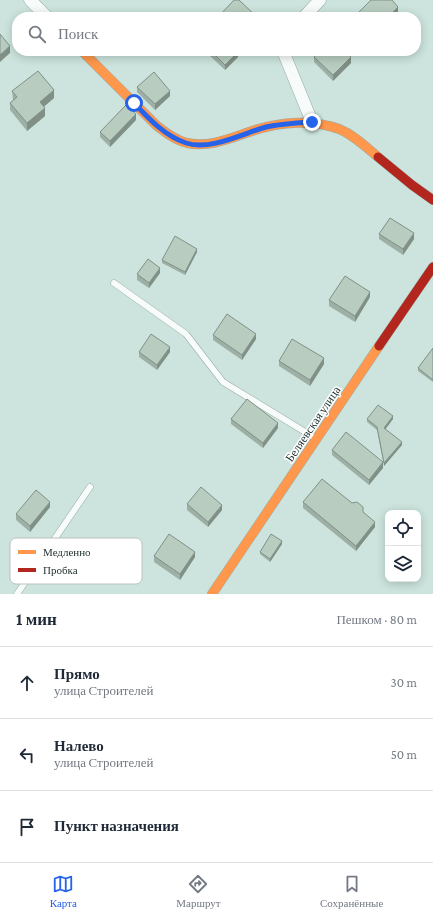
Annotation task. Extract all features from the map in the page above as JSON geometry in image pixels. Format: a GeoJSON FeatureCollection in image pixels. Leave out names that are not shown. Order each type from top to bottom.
{"type":"FeatureCollection","features":[{"type":"Feature","properties":{"kind":"street"},"geometry":{"type":"LineString","coordinates":[[30,0],[42,12]]}},
{"type":"Feature","properties":{"kind":"street"},"geometry":{"type":"LineString","coordinates":[[309,12],[320,0]]}},
{"type":"Feature","properties":{"kind":"street"},"geometry":{"type":"LineString","coordinates":[[87,56],[155,124],[174,138],[188,144],[203,145],[217,143],[267,127],[312,122],[335,127],[353,136],[402,178],[433,200]]}},
{"type":"Feature","properties":{"kind":"street"},"geometry":{"type":"LineString","coordinates":[[285,56],[312,122]]}},
{"type":"Feature","properties":{"kind":"street","name":"Беляевская улица"},"geometry":{"type":"LineString","coordinates":[[212,594],[433,267]]}},
{"type":"Feature","properties":{"kind":"lane"},"geometry":{"type":"LineString","coordinates":[[114,283],[186,334],[223,382],[317,439]]}},
{"type":"Feature","properties":{"kind":"lane"},"geometry":{"type":"LineString","coordinates":[[55,538],[90,487]]}},
{"type":"Feature","properties":{"kind":"lane"},"geometry":{"type":"LineString","coordinates":[[17,594],[24,584]]}},
{"type":"Feature","properties":{"kind":"building"},"geometry":{"type":"Polygon","coordinates":[[[234,0],[239,0],[252,12],[223,12],[234,0]]]}},
{"type":"Feature","properties":{"kind":"building"},"geometry":{"type":"Polygon","coordinates":[[[371,0],[392,0],[398,7],[393,12],[359,12],[371,0]]]}},
{"type":"Feature","properties":{"kind":"building"},"geometry":{"type":"Polygon","coordinates":[[[0,34],[10,46],[0,55],[0,34]]]}},
{"type":"Feature","properties":{"kind":"building"},"geometry":{"type":"Polygon","coordinates":[[[216,56],[234,56],[225,65],[216,56]]]}},
{"type":"Feature","properties":{"kind":"building"},"geometry":{"type":"Polygon","coordinates":[[[350,56],[351,57],[333,75],[314,57],[350,56]]]}},
{"type":"Feature","properties":{"kind":"building"},"geometry":{"type":"Polygon","coordinates":[[[38,71],[54,90],[40,102],[45,108],[27,123],[10,103],[17,97],[12,91],[38,71]]]}},
{"type":"Feature","properties":{"kind":"building"},"geometry":{"type":"Polygon","coordinates":[[[154,72],[170,91],[155,104],[137,87],[154,72]]]}},
{"type":"Feature","properties":{"kind":"building"},"geometry":{"type":"Polygon","coordinates":[[[126,105],[136,114],[110,141],[100,132],[126,105]]]}},
{"type":"Feature","properties":{"kind":"building"},"geometry":{"type":"Polygon","coordinates":[[[390,218],[414,233],[403,249],[379,234],[390,218]]]}},
{"type":"Feature","properties":{"kind":"building"},"geometry":{"type":"Polygon","coordinates":[[[175,236],[197,249],[185,272],[162,260],[175,236]]]}},
{"type":"Feature","properties":{"kind":"building"},"geometry":{"type":"Polygon","coordinates":[[[148,259],[160,268],[149,283],[137,274],[148,259]]]}},
{"type":"Feature","properties":{"kind":"building"},"geometry":{"type":"Polygon","coordinates":[[[345,276],[370,292],[355,316],[329,300],[345,276]]]}},
{"type":"Feature","properties":{"kind":"building"},"geometry":{"type":"Polygon","coordinates":[[[227,314],[256,334],[242,355],[213,335],[227,314]]]}},
{"type":"Feature","properties":{"kind":"building"},"geometry":{"type":"Polygon","coordinates":[[[151,334],[170,347],[157,365],[139,352],[151,334]]]}},
{"type":"Feature","properties":{"kind":"building"},"geometry":{"type":"Polygon","coordinates":[[[292,339],[324,358],[310,380],[279,361],[292,339]]]}},
{"type":"Feature","properties":{"kind":"building"},"geometry":{"type":"Polygon","coordinates":[[[433,348],[433,380],[418,368],[433,348]]]}},
{"type":"Feature","properties":{"kind":"building"},"geometry":{"type":"Polygon","coordinates":[[[247,399],[278,423],[263,443],[231,419],[247,399]]]}},
{"type":"Feature","properties":{"kind":"building"},"geometry":{"type":"Polygon","coordinates":[[[378,405],[393,416],[384,428],[402,442],[384,463],[377,427],[367,419],[378,405]]]}},
{"type":"Feature","properties":{"kind":"building"},"geometry":{"type":"Polygon","coordinates":[[[346,432],[383,462],[369,480],[332,450],[346,432]]]}},
{"type":"Feature","properties":{"kind":"building"},"geometry":{"type":"Polygon","coordinates":[[[322,479],[352,503],[357,502],[363,507],[363,512],[375,522],[356,546],[303,502],[322,479]]]}},
{"type":"Feature","properties":{"kind":"building"},"geometry":{"type":"Polygon","coordinates":[[[201,487],[222,505],[208,522],[187,504],[201,487]]]}},
{"type":"Feature","properties":{"kind":"building"},"geometry":{"type":"Polygon","coordinates":[[[36,490],[50,502],[30,526],[16,514],[36,490]]]}},
{"type":"Feature","properties":{"kind":"building"},"geometry":{"type":"Polygon","coordinates":[[[169,534],[195,552],[180,574],[154,556],[169,534]]]}},
{"type":"Feature","properties":{"kind":"building"},"geometry":{"type":"Polygon","coordinates":[[[271,534],[282,541],[270,559],[260,552],[271,534]]]}},
{"type":"Feature","properties":{"kind":"traffic: slow"},"geometry":{"type":"LineString","coordinates":[[87,56],[156,125],[170,136],[183,142],[196,144],[213,143],[265,127],[308,123],[329,126],[350,134],[378,157]]}},
{"type":"Feature","properties":{"kind":"traffic: slow"},"geometry":{"type":"LineString","coordinates":[[212,594],[379,346]]}},
{"type":"Feature","properties":{"kind":"traffic: jam"},"geometry":{"type":"LineString","coordinates":[[378,157],[433,200]]}},
{"type":"Feature","properties":{"kind":"traffic: jam"},"geometry":{"type":"LineString","coordinates":[[379,346],[433,267]]}},
{"type":"Feature","properties":{"kind":"route"},"geometry":{"type":"LineString","coordinates":[[134,103],[155,124],[174,138],[188,144],[203,145],[217,143],[267,127],[312,122]]}}]}
